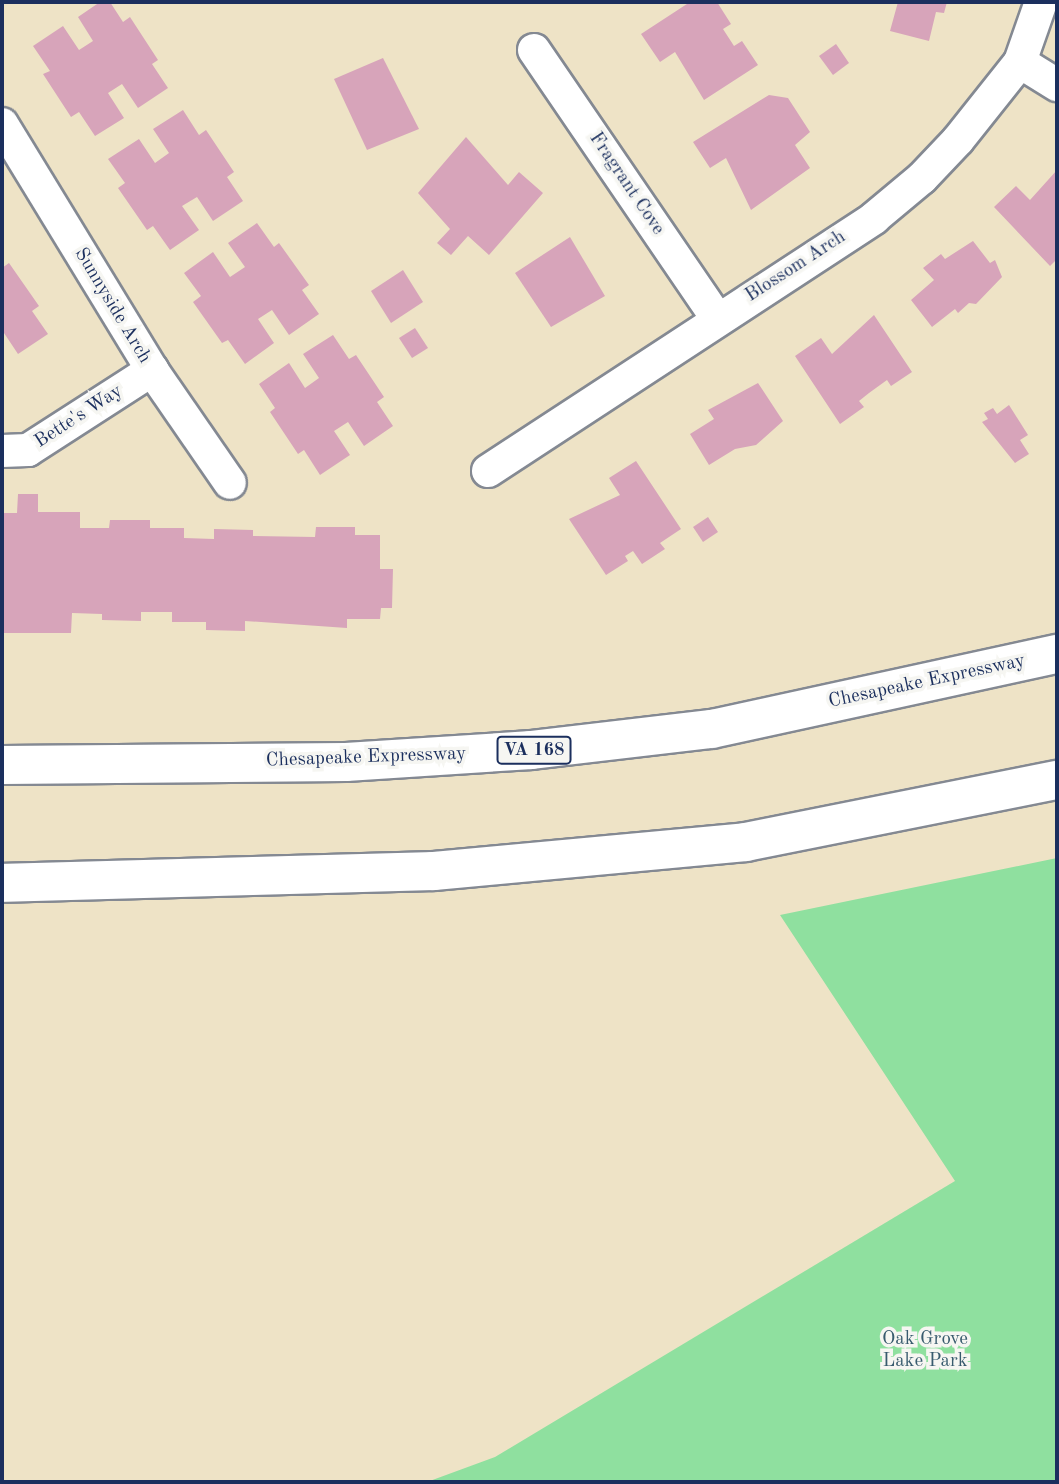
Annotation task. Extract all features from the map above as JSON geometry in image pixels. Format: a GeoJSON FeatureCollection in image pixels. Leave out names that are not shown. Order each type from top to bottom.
{"type":"FeatureCollection","features":[{"type":"Feature","properties":{"kind":"highway","name":"Chesapeake Expressway"},"geometry":{"type":"LineString","coordinates":[[2,765],[346,762],[532,750],[712,729],[1057,654]]}},
{"type":"Feature","properties":{"kind":"highway"},"geometry":{"type":"LineString","coordinates":[[2,883],[434,871],[732,843],[1057,780]]}},
{"type":"Feature","properties":{"kind":"street","name":"Blossom Arch"},"geometry":{"type":"LineString","coordinates":[[488,471],[717,318],[874,218],[922,178],[958,140],[1020,62],[1041,2]]}},
{"type":"Feature","properties":{"kind":"street","name":"Fragrant Cove"},"geometry":{"type":"LineString","coordinates":[[534,50],[717,318]]}},
{"type":"Feature","properties":{"kind":"street"},"geometry":{"type":"LineString","coordinates":[[1020,62],[1057,85]]}},
{"type":"Feature","properties":{"kind":"street","name":"Sunnyside Arch"},"geometry":{"type":"LineString","coordinates":[[2,124],[152,370],[230,483]]}},
{"type":"Feature","properties":{"kind":"street","name":"Bette's Way"},"geometry":{"type":"LineString","coordinates":[[2,451],[28,450],[152,370]]}},
{"type":"Feature","properties":{"kind":"green space","name":"Oak Grove Lake Park"},"geometry":{"type":"Polygon","coordinates":[[[1057,858],[1057,1482],[427,1482],[495,1457],[955,1181],[780,915],[1057,858]]]}},
{"type":"Feature","properties":{"kind":"building"},"geometry":{"type":"Polygon","coordinates":[[[100,2],[110,2],[123,22],[130,17],[158,60],[152,64],[168,88],[138,108],[122,84],[108,93],[124,118],[95,136],[79,112],[71,117],[43,74],[50,71],[33,46],[63,26],[79,50],[93,41],[78,17],[100,2]]]}},
{"type":"Feature","properties":{"kind":"building"},"geometry":{"type":"Polygon","coordinates":[[[690,2],[717,2],[731,24],[723,29],[734,46],[742,41],[758,65],[704,100],[675,52],[660,62],[641,34],[690,2]]]}},
{"type":"Feature","properties":{"kind":"building"},"geometry":{"type":"Polygon","coordinates":[[[898,2],[947,2],[944,13],[936,12],[929,41],[890,31],[898,2]]]}},
{"type":"Feature","properties":{"kind":"building"},"geometry":{"type":"Polygon","coordinates":[[[836,44],[849,63],[833,75],[819,56],[836,44]]]}},
{"type":"Feature","properties":{"kind":"building"},"geometry":{"type":"Polygon","coordinates":[[[383,58],[419,129],[367,150],[334,79],[383,58]]]}},
{"type":"Feature","properties":{"kind":"building"},"geometry":{"type":"Polygon","coordinates":[[[769,95],[788,98],[810,132],[795,145],[810,168],[751,210],[726,158],[710,168],[693,142],[769,95]]]}},
{"type":"Feature","properties":{"kind":"building"},"geometry":{"type":"Polygon","coordinates":[[[183,110],[199,135],[206,130],[234,172],[227,177],[243,201],[213,221],[197,197],[182,206],[199,230],[170,250],[153,226],[147,230],[118,188],[125,183],[108,159],[139,139],[155,163],[169,153],[153,129],[183,110]]]}},
{"type":"Feature","properties":{"kind":"building"},"geometry":{"type":"Polygon","coordinates":[[[466,137],[508,185],[519,172],[543,193],[489,255],[468,236],[451,255],[437,243],[450,229],[418,193],[466,137]]]}},
{"type":"Feature","properties":{"kind":"building"},"geometry":{"type":"Polygon","coordinates":[[[1057,170],[1057,259],[1050,266],[994,207],[1016,186],[1030,200],[1057,170]]]}},
{"type":"Feature","properties":{"kind":"building"},"geometry":{"type":"Polygon","coordinates":[[[257,223],[274,247],[279,243],[309,285],[302,290],[319,314],[289,335],[272,310],[258,319],[274,343],[245,364],[228,340],[222,343],[193,302],[201,296],[184,273],[213,252],[230,277],[245,267],[228,243],[257,223]]]}},
{"type":"Feature","properties":{"kind":"building"},"geometry":{"type":"Polygon","coordinates":[[[570,237],[605,296],[551,327],[515,273],[570,237]]]}},
{"type":"Feature","properties":{"kind":"building"},"geometry":{"type":"Polygon","coordinates":[[[973,241],[990,263],[995,260],[1002,277],[976,304],[969,303],[958,313],[955,309],[932,327],[911,300],[934,280],[923,268],[941,254],[945,259],[973,241]]]}},
{"type":"Feature","properties":{"kind":"building"},"geometry":{"type":"Polygon","coordinates":[[[9,263],[39,306],[32,311],[48,334],[18,354],[2,330],[2,268],[9,263]]]}},
{"type":"Feature","properties":{"kind":"building"},"geometry":{"type":"Polygon","coordinates":[[[403,270],[423,302],[391,323],[371,291],[403,270]]]}},
{"type":"Feature","properties":{"kind":"building"},"geometry":{"type":"Polygon","coordinates":[[[874,315],[912,372],[891,386],[887,380],[859,401],[864,407],[840,424],[795,356],[821,338],[832,354],[874,315]]]}},
{"type":"Feature","properties":{"kind":"building"},"geometry":{"type":"Polygon","coordinates":[[[415,328],[428,348],[412,358],[399,338],[415,328]]]}},
{"type":"Feature","properties":{"kind":"building"},"geometry":{"type":"Polygon","coordinates":[[[333,335],[349,359],[356,355],[384,397],[377,402],[393,426],[364,446],[348,422],[334,431],[350,455],[320,475],[304,450],[298,454],[270,412],[275,408],[259,384],[289,363],[305,388],[319,378],[303,354],[333,335]]]}},
{"type":"Feature","properties":{"kind":"building"},"geometry":{"type":"Polygon","coordinates":[[[758,383],[783,421],[756,445],[735,449],[709,465],[690,434],[714,419],[708,410],[758,383]]]}},
{"type":"Feature","properties":{"kind":"building"},"geometry":{"type":"Polygon","coordinates":[[[1009,405],[1028,435],[1020,440],[1029,454],[1015,463],[982,422],[988,419],[984,413],[993,408],[997,414],[1009,405]]]}},
{"type":"Feature","properties":{"kind":"building"},"geometry":{"type":"Polygon","coordinates":[[[636,461],[681,529],[660,543],[665,549],[642,564],[633,551],[625,556],[628,561],[606,575],[569,519],[620,495],[609,478],[636,461]]]}},
{"type":"Feature","properties":{"kind":"building"},"geometry":{"type":"Polygon","coordinates":[[[18,494],[38,494],[38,512],[80,512],[80,528],[109,528],[110,520],[150,520],[150,528],[184,528],[184,538],[214,539],[214,529],[253,530],[253,536],[315,537],[316,527],[355,527],[355,535],[380,535],[380,569],[393,569],[392,608],[381,608],[380,619],[347,619],[347,628],[245,621],[245,631],[206,630],[206,622],[172,622],[172,612],[141,612],[141,621],[102,620],[102,614],[72,613],[71,633],[2,633],[2,513],[17,513],[18,494]]]}},
{"type":"Feature","properties":{"kind":"building"},"geometry":{"type":"Polygon","coordinates":[[[708,517],[718,532],[703,542],[693,527],[708,517]]]}}]}
